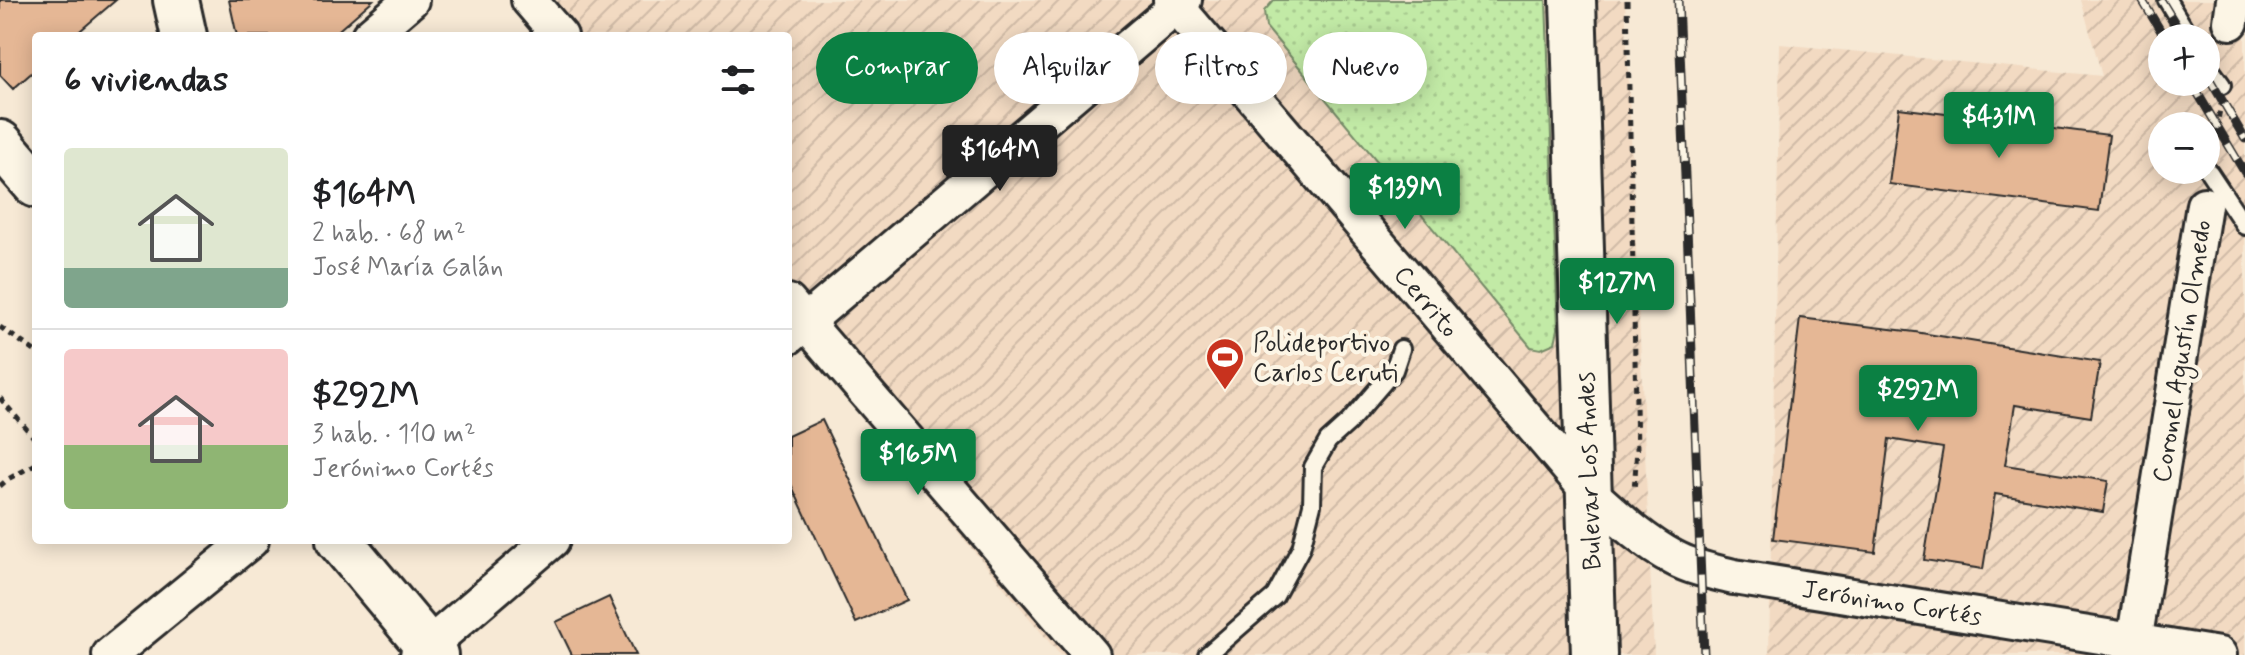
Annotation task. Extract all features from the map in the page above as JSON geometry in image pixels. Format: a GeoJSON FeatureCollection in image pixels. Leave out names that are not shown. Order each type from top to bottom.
{"type":"FeatureCollection","features":[{"type":"Feature","properties":{"kind":"main road"},"geometry":{"type":"LineString","coordinates":[[176,0],[183,32]]}},
{"type":"Feature","properties":{"kind":"main road","name":"Bulevar Los Andes"},"geometry":{"type":"LineString","coordinates":[[1573,0],[1594,655]]}},
{"type":"Feature","properties":{"kind":"main road"},"geometry":{"type":"LineString","coordinates":[[0,143],[32,180]]}},
{"type":"Feature","properties":{"kind":"main road"},"geometry":{"type":"LineString","coordinates":[[342,544],[427,652]]}},
{"type":"Feature","properties":{"kind":"street"},"geometry":{"type":"LineString","coordinates":[[374,32],[411,0]]}},
{"type":"Feature","properties":{"kind":"street"},"geometry":{"type":"LineString","coordinates":[[529,0],[557,32]]}},
{"type":"Feature","properties":{"kind":"street"},"geometry":{"type":"LineString","coordinates":[[1092,655],[794,320],[1177,2]]}},
{"type":"Feature","properties":{"kind":"street","name":"Cerrito"},"geometry":{"type":"LineString","coordinates":[[1177,2],[1589,492]]}},
{"type":"Feature","properties":{"kind":"street","name":"Coronel Agustín Olmedo"},"geometry":{"type":"LineString","coordinates":[[2133,648],[2207,189]]}},
{"type":"Feature","properties":{"kind":"street","name":"Jerónimo Cortés"},"geometry":{"type":"LineString","coordinates":[[1589,492],[1634,532],[1675,559],[1701,569],[2133,648],[2219,655]]}},
{"type":"Feature","properties":{"kind":"street"},"geometry":{"type":"LineString","coordinates":[[110,655],[246,544]]}},
{"type":"Feature","properties":{"kind":"street"},"geometry":{"type":"LineString","coordinates":[[427,652],[548,544]]}},
{"type":"Feature","properties":{"kind":"lane"},"geometry":{"type":"LineString","coordinates":[[2167,0],[2182,24]]}},
{"type":"Feature","properties":{"kind":"lane"},"geometry":{"type":"LineString","coordinates":[[2207,189],[2245,226]]}},
{"type":"Feature","properties":{"kind":"lane"},"geometry":{"type":"LineString","coordinates":[[1207,655],[1275,596],[1301,548],[1312,505],[1313,467],[1328,441],[1349,422],[1394,370],[1401,349]]}},
{"type":"Feature","properties":{"kind":"path"},"geometry":{"type":"LineString","coordinates":[[1627,0],[1637,449],[1634,532]]}},
{"type":"Feature","properties":{"kind":"path"},"geometry":{"type":"LineString","coordinates":[[2207,189],[2222,85]]}},
{"type":"Feature","properties":{"kind":"path"},"geometry":{"type":"LineString","coordinates":[[0,327],[32,349]]}},
{"type":"Feature","properties":{"kind":"path"},"geometry":{"type":"LineString","coordinates":[[0,398],[32,435]]}},
{"type":"Feature","properties":{"kind":"path"},"geometry":{"type":"LineString","coordinates":[[0,486],[32,466]]}},
{"type":"Feature","properties":{"kind":"shaded area"},"geometry":{"type":"Polygon","coordinates":[[[516,0],[1625,0],[1654,655],[1060,655],[792,332],[792,32],[543,32],[516,0]]]}},
{"type":"Feature","properties":{"kind":"shaded area"},"geometry":{"type":"Polygon","coordinates":[[[2081,0],[2245,0],[2245,655],[1769,655],[1780,44],[2102,76],[2081,0]]]}},
{"type":"Feature","properties":{"kind":"green space"},"geometry":{"type":"Polygon","coordinates":[[[1274,0],[1546,0],[1558,329],[1555,343],[1541,349],[1531,347],[1330,104],[1427,104],[1427,32],[1303,32],[1303,72],[1287,52],[1287,32],[1270,32],[1266,27],[1264,11],[1274,0]]]}},
{"type":"Feature","properties":{"kind":"building"},"geometry":{"type":"Polygon","coordinates":[[[0,0],[116,0],[79,32],[32,32],[32,72],[13,89],[0,75],[0,0]]]}},
{"type":"Feature","properties":{"kind":"building"},"geometry":{"type":"Polygon","coordinates":[[[229,0],[373,0],[337,32],[236,32],[229,0]]]}},
{"type":"Feature","properties":{"kind":"building"},"geometry":{"type":"Polygon","coordinates":[[[1899,108],[2109,135],[2099,211],[1889,184],[1899,108]]]}},
{"type":"Feature","properties":{"kind":"building"},"geometry":{"type":"Polygon","coordinates":[[[1800,318],[1915,332],[2100,362],[2091,417],[2015,405],[2005,465],[2108,481],[2103,512],[1995,494],[1983,569],[1924,560],[1943,448],[1889,439],[1875,552],[1773,539],[1800,318]]]}},
{"type":"Feature","properties":{"kind":"building"},"geometry":{"type":"Polygon","coordinates":[[[822,420],[907,600],[856,623],[792,487],[792,434],[822,420]]]}},
{"type":"Feature","properties":{"kind":"building"},"geometry":{"type":"Polygon","coordinates":[[[609,597],[636,655],[572,655],[556,622],[609,597]]]}},
{"type":"Feature","properties":{"kind":"railway"},"geometry":{"type":"LineString","coordinates":[[1678,0],[1704,655]]}},
{"type":"Feature","properties":{"kind":"railway"},"geometry":{"type":"LineString","coordinates":[[2142,0],[2157,24]]}},
{"type":"Feature","properties":{"kind":"railway"},"geometry":{"type":"LineString","coordinates":[[2161,0],[2176,24]]}},
{"type":"Feature","properties":{"kind":"railway"},"geometry":{"type":"LineString","coordinates":[[2199,96],[2245,173]]}},
{"type":"Feature","properties":{"kind":"railway"},"geometry":{"type":"LineString","coordinates":[[2220,96],[2245,139]]}},
{"type":"Feature","properties":{"kind":"place","name":"Polideportivo Carlos Ceruti"},"geometry":{"type":"Point","coordinates":[1225,391]}}]}
